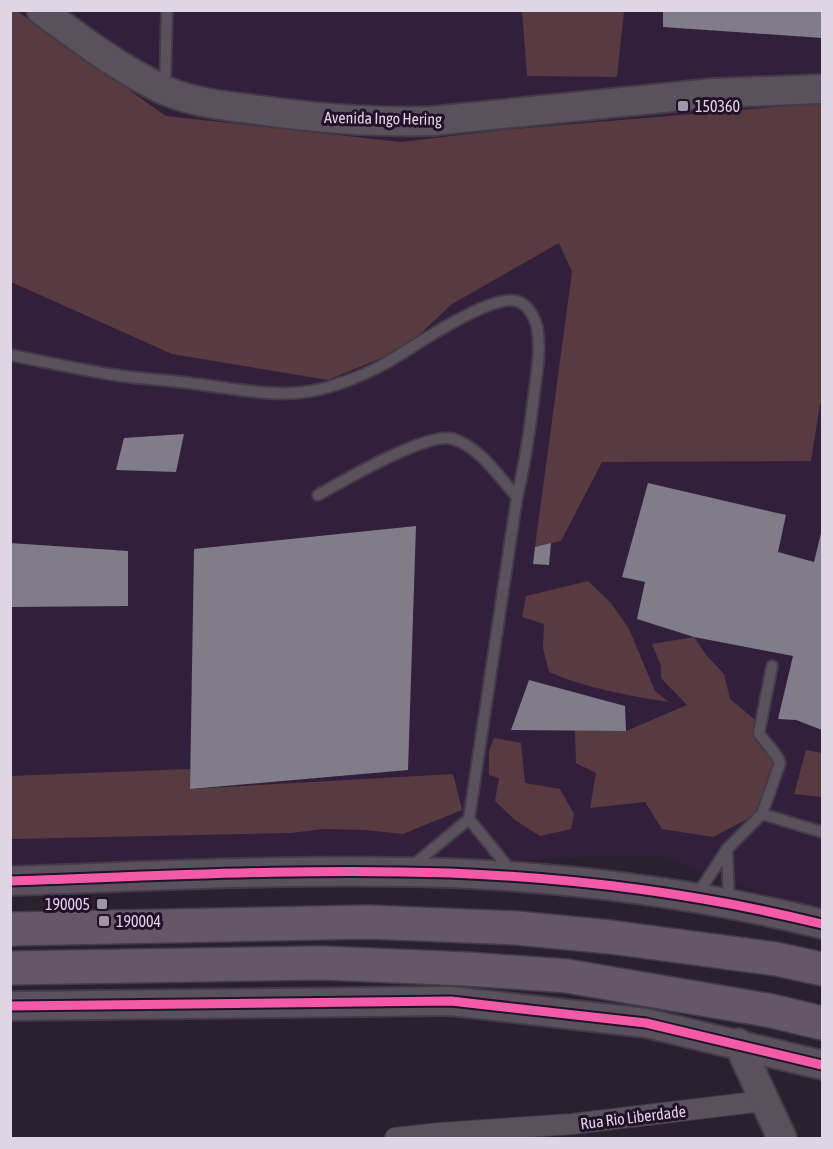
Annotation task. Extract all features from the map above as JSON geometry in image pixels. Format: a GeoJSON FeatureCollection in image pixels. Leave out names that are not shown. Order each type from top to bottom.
{"type":"FeatureCollection","features":[{"type":"Feature","properties":{"kind":"highway"},"geometry":{"type":"LineString","coordinates":[[10,929],[368,922],[517,928],[610,937],[776,959],[822,969]]}},
{"type":"Feature","properties":{"kind":"highway"},"geometry":{"type":"LineString","coordinates":[[10,968],[322,963],[468,969],[567,976],[772,1011],[822,1023]]}},
{"type":"Feature","properties":{"kind":"main road","name":"Avenida Ingo Hering"},"geometry":{"type":"LineString","coordinates":[[41,10],[100,54],[165,90],[194,100],[318,118],[432,121],[712,93],[822,89]]}},
{"type":"Feature","properties":{"kind":"main road"},"geometry":{"type":"LineString","coordinates":[[10,881],[312,872],[404,872],[516,877],[662,892],[776,912],[822,924]]}},
{"type":"Feature","properties":{"kind":"main road"},"geometry":{"type":"LineString","coordinates":[[10,1006],[451,1001],[646,1023],[738,1043],[822,1065]]}},
{"type":"Feature","properties":{"kind":"main road"},"geometry":{"type":"LineString","coordinates":[[738,1043],[782,1138]]}},
{"type":"Feature","properties":{"kind":"street","name":"Rua Rio Liberdade"},"geometry":{"type":"LineString","coordinates":[[394,1138],[440,1133],[572,1131],[763,1101]]}},
{"type":"Feature","properties":{"kind":"lane"},"geometry":{"type":"LineString","coordinates":[[165,90],[167,10]]}},
{"type":"Feature","properties":{"kind":"lane"},"geometry":{"type":"LineString","coordinates":[[10,355],[121,376],[189,382],[249,392],[302,393],[340,384],[384,364],[452,323],[492,303],[509,299],[521,302],[530,311],[537,325],[539,358],[527,452],[517,497],[469,819],[404,872]]}},
{"type":"Feature","properties":{"kind":"lane"},"geometry":{"type":"LineString","coordinates":[[318,495],[390,456],[425,442],[451,438],[474,450],[517,497]]}},
{"type":"Feature","properties":{"kind":"lane"},"geometry":{"type":"LineString","coordinates":[[695,898],[727,849],[762,814],[780,764],[759,733],[771,666]]}},
{"type":"Feature","properties":{"kind":"lane"},"geometry":{"type":"LineString","coordinates":[[762,814],[822,832]]}},
{"type":"Feature","properties":{"kind":"lane"},"geometry":{"type":"LineString","coordinates":[[469,819],[516,877]]}},
{"type":"Feature","properties":{"kind":"lane"},"geometry":{"type":"LineString","coordinates":[[727,849],[729,904]]}},
{"type":"Feature","properties":{"kind":"shaded area"},"geometry":{"type":"Polygon","coordinates":[[[10,11],[822,11],[822,915],[656,855],[11,879],[10,11]]]}},
{"type":"Feature","properties":{"kind":"shaded area"},"geometry":{"type":"Polygon","coordinates":[[[11,11],[17,11],[166,116],[401,142],[502,130],[822,103],[822,403],[811,461],[602,462],[561,541],[535,547],[572,272],[559,243],[452,304],[405,348],[328,380],[172,354],[11,282],[11,11]]]}},
{"type":"Feature","properties":{"kind":"shaded area"},"geometry":{"type":"Polygon","coordinates":[[[522,11],[624,11],[617,77],[527,76],[522,11]]]}},
{"type":"Feature","properties":{"kind":"shaded area"},"geometry":{"type":"Polygon","coordinates":[[[588,581],[611,603],[629,629],[655,691],[669,702],[608,691],[549,672],[543,648],[544,624],[522,617],[526,596],[588,581]]]}},
{"type":"Feature","properties":{"kind":"shaded area"},"geometry":{"type":"Polygon","coordinates":[[[694,637],[707,656],[724,674],[730,699],[754,719],[775,756],[755,815],[713,837],[662,829],[645,802],[590,808],[596,773],[576,763],[575,730],[626,731],[687,705],[661,678],[661,666],[652,644],[694,637]]]}},
{"type":"Feature","properties":{"kind":"shaded area"},"geometry":{"type":"Polygon","coordinates":[[[494,738],[521,743],[525,783],[560,789],[574,814],[571,829],[540,836],[515,820],[495,801],[499,778],[489,775],[489,751],[494,738]]]}},
{"type":"Feature","properties":{"kind":"shaded area"},"geometry":{"type":"Polygon","coordinates":[[[806,750],[822,753],[822,797],[794,794],[806,750]]]}},
{"type":"Feature","properties":{"kind":"shaded area"},"geometry":{"type":"Polygon","coordinates":[[[190,769],[190,789],[453,774],[462,810],[403,834],[323,829],[291,833],[11,839],[10,776],[190,769]]]}},
{"type":"Feature","properties":{"kind":"building"},"geometry":{"type":"Polygon","coordinates":[[[663,10],[822,10],[822,38],[663,27],[663,10]]]}},
{"type":"Feature","properties":{"kind":"building"},"geometry":{"type":"Polygon","coordinates":[[[184,434],[176,472],[116,470],[124,438],[184,434]]]}},
{"type":"Feature","properties":{"kind":"building"},"geometry":{"type":"Polygon","coordinates":[[[648,483],[786,515],[778,552],[814,562],[822,529],[822,730],[796,720],[778,719],[793,656],[694,637],[637,619],[645,582],[622,577],[648,483]]]}},
{"type":"Feature","properties":{"kind":"building"},"geometry":{"type":"Polygon","coordinates":[[[416,526],[408,770],[190,789],[194,549],[416,526]]]}},
{"type":"Feature","properties":{"kind":"building"},"geometry":{"type":"Polygon","coordinates":[[[10,543],[128,551],[128,606],[10,607],[10,543]]]}},
{"type":"Feature","properties":{"kind":"building"},"geometry":{"type":"Polygon","coordinates":[[[551,543],[549,565],[533,564],[535,547],[551,543]]]}},
{"type":"Feature","properties":{"kind":"building"},"geometry":{"type":"Polygon","coordinates":[[[529,680],[625,706],[626,731],[511,730],[529,680]]]}},
{"type":"Feature","properties":{"kind":"cycle path"},"geometry":{"type":"LineString","coordinates":[[10,881],[285,872],[497,875],[638,889],[730,904],[822,924]]}},
{"type":"Feature","properties":{"kind":"cycle path"},"geometry":{"type":"LineString","coordinates":[[10,1006],[451,1001],[646,1023],[822,1065]]}},
{"type":"Feature","properties":{"kind":"place","name":"150360"},"geometry":{"type":"Point","coordinates":[683,106]}},
{"type":"Feature","properties":{"kind":"place","name":"190005"},"geometry":{"type":"Point","coordinates":[102,904]}},
{"type":"Feature","properties":{"kind":"place","name":"190004"},"geometry":{"type":"Point","coordinates":[104,921]}}]}
